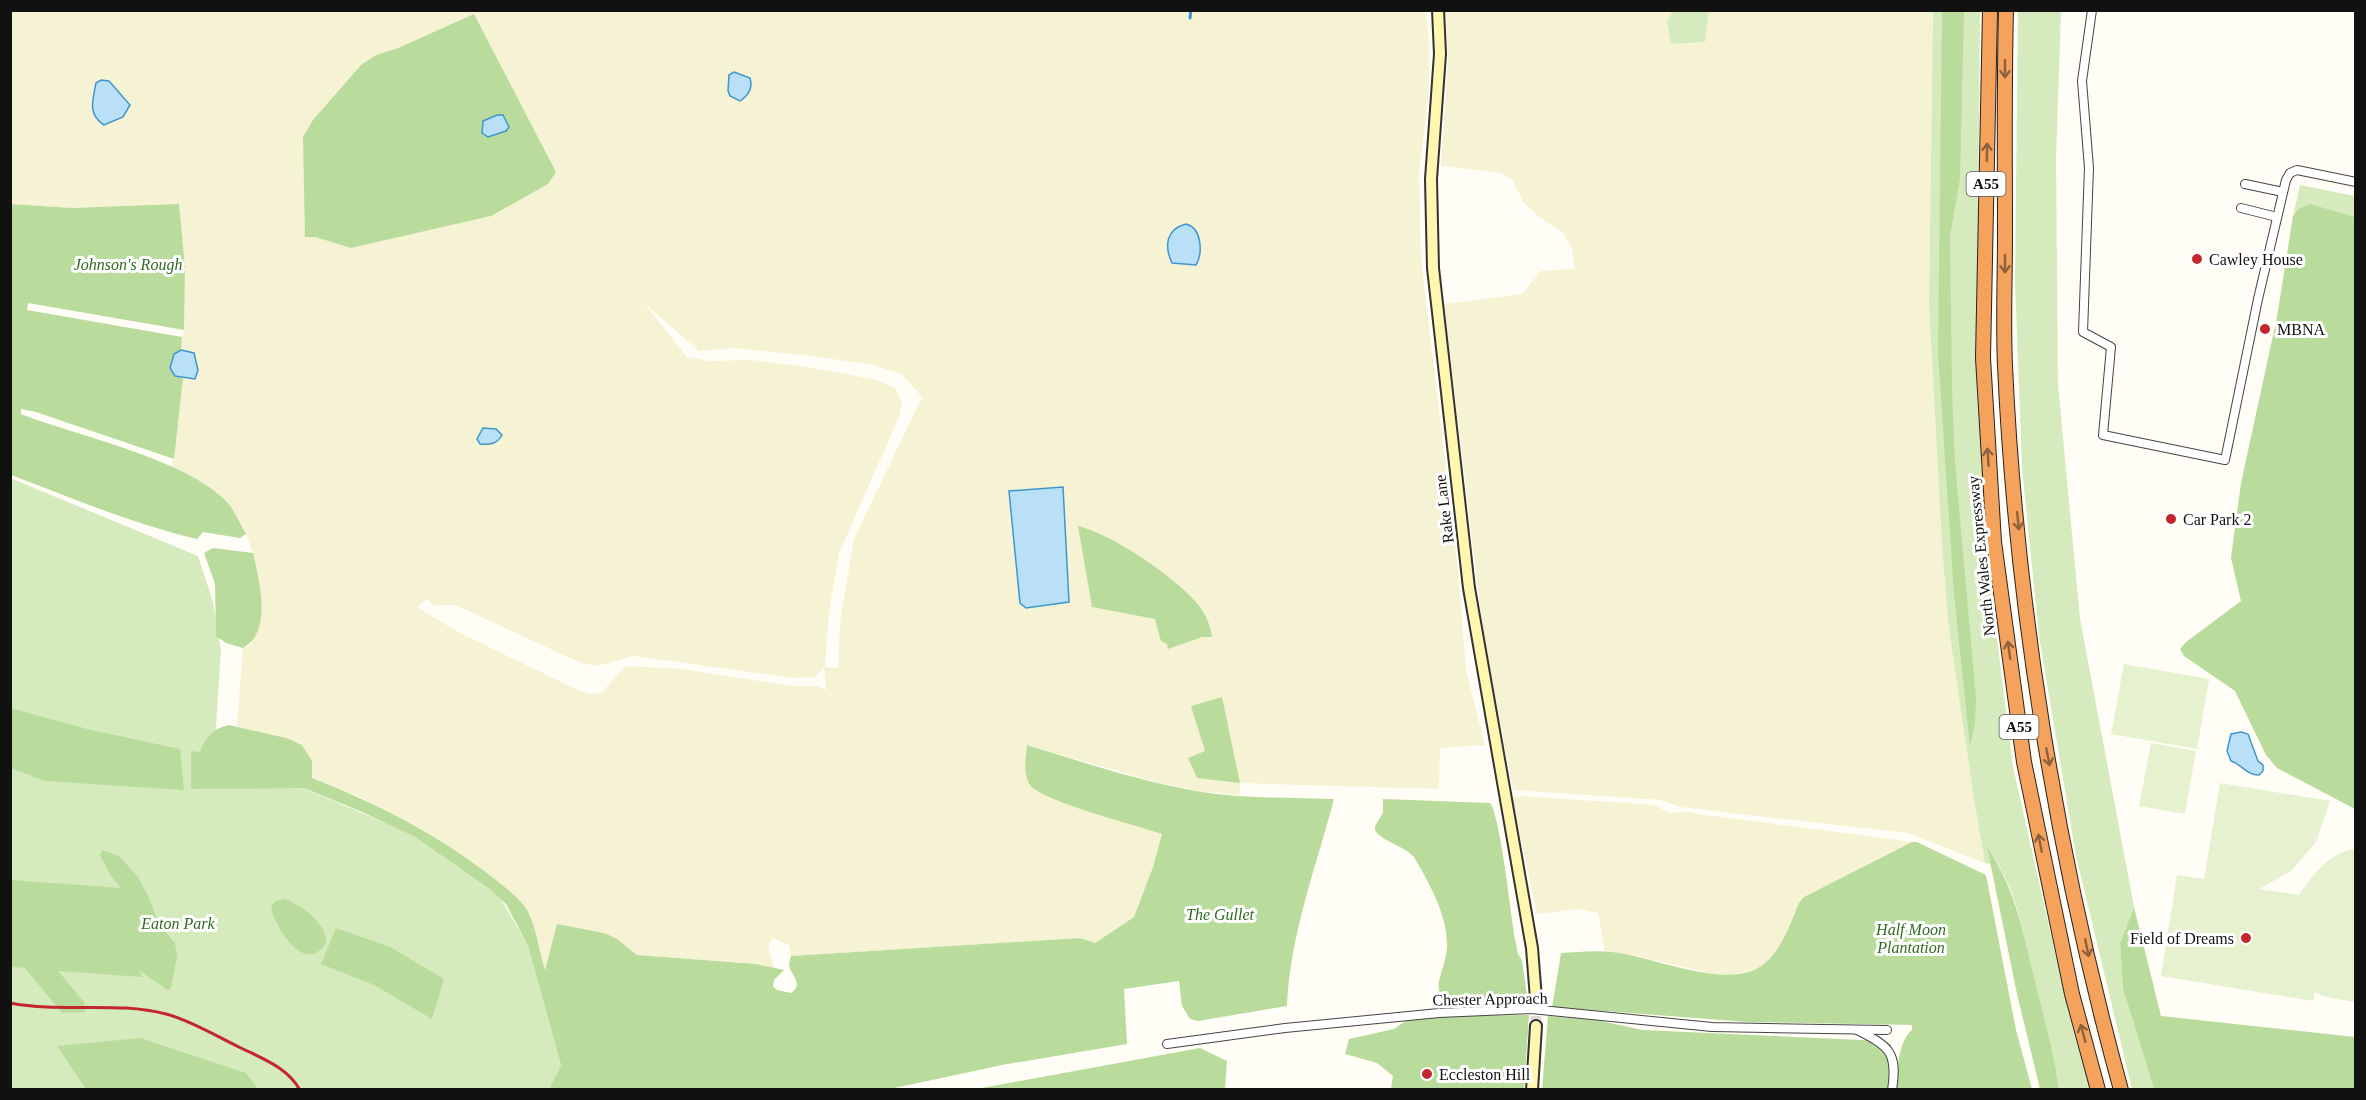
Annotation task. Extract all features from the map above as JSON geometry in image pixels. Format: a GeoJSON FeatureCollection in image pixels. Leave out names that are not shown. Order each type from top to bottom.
{"type":"FeatureCollection","features":[{"type":"Feature","properties":{"kind":"highway","name":"North Wales Expressway"},"geometry":{"type":"LineString","coordinates":[[1990,10],[1983,358],[1994,542],[2024,762],[2072,994],[2098,1089]]}},
{"type":"Feature","properties":{"kind":"highway","name":"A55"},"geometry":{"type":"LineString","coordinates":[[2006,10],[2005,364],[2013,477],[2046,746],[2102,1020],[2121,1089]]}},
{"type":"Feature","properties":{"kind":"street","name":"Rake Lane"},"geometry":{"type":"LineString","coordinates":[[1438,10],[1440,54],[1431,179],[1434,279],[1469,588],[1532,948],[1536,999]]}},
{"type":"Feature","properties":{"kind":"street"},"geometry":{"type":"LineString","coordinates":[[2092,10],[2082,81],[2089,168],[2083,332],[2111,347],[2103,435],[2226,460],[2286,180],[2290,173],[2297,170],[2355,182]]}},
{"type":"Feature","properties":{"kind":"street"},"geometry":{"type":"LineString","coordinates":[[2245,184],[2283,192]]}},
{"type":"Feature","properties":{"kind":"street"},"geometry":{"type":"LineString","coordinates":[[2241,208],[2277,217]]}},
{"type":"Feature","properties":{"kind":"street","name":"Chester Approach"},"geometry":{"type":"LineString","coordinates":[[1167,1044],[1285,1028],[1439,1013],[1531,1009],[1712,1027],[1887,1030]]}},
{"type":"Feature","properties":{"kind":"street"},"geometry":{"type":"LineString","coordinates":[[1532,1089],[1536,1026]]}},
{"type":"Feature","properties":{"kind":"street"},"geometry":{"type":"LineString","coordinates":[[1855,1029],[1890,1049],[1894,1060],[1892,1089]]}},
{"type":"Feature","properties":{"kind":"shaded area"},"geometry":{"type":"Polygon","coordinates":[[[10,11],[1426,11],[1429,40],[1429,90],[1419,174],[1421,259],[1458,569],[1466,670],[1485,745],[1440,748],[1439,789],[1241,783],[1239,795],[1197,791],[1156,782],[1027,745],[1025,763],[1036,791],[1063,802],[1162,833],[1153,867],[1134,917],[1095,943],[1080,938],[791,956],[789,945],[773,938],[768,946],[774,968],[756,964],[637,955],[604,933],[557,924],[545,971],[507,890],[473,862],[427,833],[362,798],[312,778],[312,761],[237,726],[243,648],[252,644],[253,553],[246,534],[227,503],[200,481],[172,468],[183,378],[195,378],[194,353],[181,350],[184,330],[185,267],[179,205],[73,208],[11,204],[10,11]],[[474,14],[398,48],[376,55],[303,137],[315,237],[351,248],[490,216],[556,172],[474,14]],[[644,303],[687,357],[709,361],[752,360],[808,367],[878,380],[895,388],[902,402],[899,417],[839,553],[829,611],[825,667],[838,668],[840,622],[854,539],[922,397],[902,374],[873,365],[733,348],[699,351],[644,303]],[[427,599],[417,607],[458,632],[578,690],[592,694],[602,692],[626,666],[683,669],[792,686],[816,686],[826,690],[824,668],[814,677],[794,678],[634,656],[597,666],[581,663],[455,605],[434,605],[427,599]]]}},
{"type":"Feature","properties":{"kind":"shaded area"},"geometry":{"type":"Polygon","coordinates":[[[1445,11],[1673,11],[1667,23],[1671,44],[1705,42],[1709,11],[1933,11],[1929,304],[1942,546],[1975,805],[1985,863],[1908,833],[1680,807],[1661,800],[1513,790],[1484,640],[1444,304],[1522,294],[1541,271],[1575,269],[1572,249],[1564,234],[1524,203],[1513,181],[1501,173],[1441,166],[1448,60],[1445,11]]]}},
{"type":"Feature","properties":{"kind":"shaded area"},"geometry":{"type":"Polygon","coordinates":[[[1512,797],[1655,805],[1669,813],[1684,812],[1912,842],[1804,897],[1779,947],[1757,969],[1730,975],[1710,973],[1605,951],[1598,913],[1579,909],[1537,914],[1512,797]]]}},
{"type":"Feature","properties":{"kind":"green space"},"geometry":{"type":"Polygon","coordinates":[[[1673,11],[1709,11],[1705,42],[1671,44],[1667,22],[1673,11]]]}},
{"type":"Feature","properties":{"kind":"green space"},"geometry":{"type":"Polygon","coordinates":[[[1933,11],[1980,11],[1977,343],[1987,560],[2013,767],[2070,1019],[2090,1089],[2059,1089],[2013,895],[1998,863],[1988,849],[1991,864],[1985,863],[1949,629],[1942,546],[1929,304],[1933,11]]]}},
{"type":"Feature","properties":{"kind":"green space"},"geometry":{"type":"Polygon","coordinates":[[[1942,11],[1964,11],[1960,179],[1950,236],[1955,462],[1976,699],[1975,724],[1970,746],[1954,594],[1938,353],[1942,11]]]}},
{"type":"Feature","properties":{"kind":"green space"},"geometry":{"type":"Polygon","coordinates":[[[2018,11],[2061,11],[2056,159],[2058,384],[2080,619],[2134,907],[2120,943],[2123,989],[2154,1089],[2132,1089],[2076,856],[2039,636],[2022,468],[2015,282],[2018,11]]]}},
{"type":"Feature","properties":{"kind":"green space"},"geometry":{"type":"Polygon","coordinates":[[[474,14],[556,172],[548,184],[491,216],[351,248],[315,237],[305,237],[303,137],[313,120],[361,65],[376,55],[398,48],[474,14]]]}},
{"type":"Feature","properties":{"kind":"green space"},"geometry":{"type":"Polygon","coordinates":[[[2300,185],[2355,196],[2355,217],[2311,204],[2293,216],[2300,185]]]}},
{"type":"Feature","properties":{"kind":"green space","name":"Johnson's Rough"},"geometry":{"type":"Polygon","coordinates":[[[10,204],[73,208],[179,204],[185,267],[184,330],[28,303],[27,310],[182,337],[181,350],[174,354],[175,376],[183,378],[174,459],[36,412],[21,409],[21,414],[130,450],[186,473],[209,487],[227,502],[246,534],[240,538],[203,532],[197,539],[173,533],[11,475],[10,204]]]}},
{"type":"Feature","properties":{"kind":"green space"},"geometry":{"type":"Polygon","coordinates":[[[2311,204],[2355,217],[2355,809],[2277,768],[2266,755],[2235,691],[2184,656],[2180,649],[2241,601],[2231,558],[2241,483],[2277,317],[2293,216],[2300,208],[2311,204]]]}},
{"type":"Feature","properties":{"kind":"green space","name":"Eaton Park"},"geometry":{"type":"Polygon","coordinates":[[[10,478],[198,556],[213,602],[221,650],[214,759],[303,788],[397,828],[415,837],[500,897],[528,946],[561,1065],[549,1089],[11,1089],[10,478]]]}},
{"type":"Feature","properties":{"kind":"green space"},"geometry":{"type":"Polygon","coordinates":[[[1078,526],[1126,548],[1177,584],[1202,610],[1212,637],[1202,637],[1168,649],[1167,644],[1161,641],[1155,619],[1092,607],[1078,526]]]}},
{"type":"Feature","properties":{"kind":"green space"},"geometry":{"type":"Polygon","coordinates":[[[213,548],[253,553],[262,605],[261,618],[252,640],[243,648],[226,643],[216,636],[215,584],[204,553],[213,548]]]}},
{"type":"Feature","properties":{"kind":"green space"},"geometry":{"type":"Polygon","coordinates":[[[2124,664],[2209,679],[2197,749],[2111,734],[2124,664]]]}},
{"type":"Feature","properties":{"kind":"green space"},"geometry":{"type":"Polygon","coordinates":[[[1222,697],[1240,783],[1197,778],[1188,758],[1205,751],[1191,706],[1222,697]]]}},
{"type":"Feature","properties":{"kind":"green space"},"geometry":{"type":"Polygon","coordinates":[[[10,708],[91,730],[180,749],[184,790],[45,781],[10,768],[10,708]]]}},
{"type":"Feature","properties":{"kind":"green space","name":"The Gullet"},"geometry":{"type":"Polygon","coordinates":[[[229,725],[286,738],[302,745],[312,761],[312,778],[408,822],[453,849],[496,880],[518,899],[528,912],[534,926],[545,970],[557,924],[604,933],[617,939],[637,955],[756,964],[784,970],[774,980],[773,986],[777,990],[791,993],[797,983],[789,966],[791,956],[1080,938],[1095,943],[1134,917],[1153,867],[1162,834],[1071,806],[1039,792],[1031,786],[1026,777],[1027,745],[1132,777],[1213,794],[1334,799],[1298,927],[1287,1006],[1198,1021],[1190,1019],[1182,1006],[1179,981],[1124,989],[1127,1044],[1002,1065],[890,1089],[549,1089],[561,1065],[528,946],[506,904],[492,891],[415,837],[304,788],[191,789],[191,751],[200,752],[210,734],[229,725]]]}},
{"type":"Feature","properties":{"kind":"green space"},"geometry":{"type":"Polygon","coordinates":[[[2151,743],[2196,751],[2185,814],[2139,806],[2151,743]]]}},
{"type":"Feature","properties":{"kind":"green space"},"geometry":{"type":"Polygon","coordinates":[[[2220,783],[2330,801],[2316,842],[2291,871],[2259,889],[2299,895],[2316,872],[2329,860],[2345,851],[2355,849],[2355,1002],[2325,997],[2315,992],[2313,1001],[2161,976],[2177,875],[2204,879],[2220,783]]]}},
{"type":"Feature","properties":{"kind":"green space"},"geometry":{"type":"Polygon","coordinates":[[[1383,799],[1490,803],[1498,826],[1515,939],[1518,954],[1522,960],[1528,1003],[1440,1005],[1439,980],[1447,949],[1441,910],[1414,857],[1375,831],[1375,826],[1383,813],[1383,799]]]}},
{"type":"Feature","properties":{"kind":"green space","name":"Half Moon Plantation"},"geometry":{"type":"Polygon","coordinates":[[[1912,842],[1917,842],[1986,875],[2016,1030],[2032,1089],[1896,1089],[1903,1042],[1912,1030],[1912,1025],[1747,1022],[1552,1007],[1561,953],[1612,952],[1712,974],[1733,975],[1750,971],[1765,963],[1777,950],[1804,897],[1912,842]]]}},
{"type":"Feature","properties":{"kind":"green space"},"geometry":{"type":"Polygon","coordinates":[[[1987,847],[1997,862],[2012,895],[2027,946],[2059,1089],[2040,1089],[2017,994],[1987,847]]]}},
{"type":"Feature","properties":{"kind":"green space"},"geometry":{"type":"Polygon","coordinates":[[[102,850],[119,856],[138,877],[159,924],[175,943],[177,957],[171,988],[168,990],[140,971],[142,977],[58,971],[84,1002],[85,1012],[62,1013],[25,968],[11,967],[11,880],[121,888],[111,876],[100,855],[102,850]]]}},
{"type":"Feature","properties":{"kind":"green space"},"geometry":{"type":"Polygon","coordinates":[[[284,899],[298,905],[318,922],[326,943],[318,952],[309,954],[301,952],[293,946],[279,927],[271,909],[274,902],[284,899]]]}},
{"type":"Feature","properties":{"kind":"green space"},"geometry":{"type":"Polygon","coordinates":[[[2134,907],[2161,1016],[2355,1037],[2355,1089],[2154,1089],[2123,989],[2120,943],[2134,907]]]}},
{"type":"Feature","properties":{"kind":"green space"},"geometry":{"type":"Polygon","coordinates":[[[336,928],[390,947],[444,979],[432,1019],[374,985],[321,964],[336,928]]]}},
{"type":"Feature","properties":{"kind":"green space"},"geometry":{"type":"Polygon","coordinates":[[[1529,1015],[1524,1089],[1391,1089],[1393,1076],[1377,1063],[1345,1054],[1349,1039],[1394,1029],[1407,1020],[1436,1016],[1529,1015]]]}},
{"type":"Feature","properties":{"kind":"green space"},"geometry":{"type":"Polygon","coordinates":[[[1548,1016],[1596,1020],[1643,1030],[1885,1041],[1891,1045],[1890,1089],[1542,1090],[1548,1016]]]}},
{"type":"Feature","properties":{"kind":"green space"},"geometry":{"type":"Polygon","coordinates":[[[140,1038],[246,1073],[258,1089],[86,1089],[57,1046],[140,1038]]]}},
{"type":"Feature","properties":{"kind":"green space"},"geometry":{"type":"Polygon","coordinates":[[[1200,1048],[1227,1061],[1225,1089],[976,1089],[1200,1048]]]}},
{"type":"Feature","properties":{"kind":"water"},"geometry":{"type":"Polygon","coordinates":[[[734,72],[750,78],[751,82],[750,91],[740,101],[730,96],[728,91],[729,75],[734,72]]]}},
{"type":"Feature","properties":{"kind":"water"},"geometry":{"type":"Polygon","coordinates":[[[101,80],[109,81],[130,105],[123,117],[104,125],[95,116],[92,106],[96,83],[101,80]]]}},
{"type":"Feature","properties":{"kind":"water"},"geometry":{"type":"Polygon","coordinates":[[[503,115],[509,127],[506,131],[488,137],[482,133],[483,121],[503,115]]]}},
{"type":"Feature","properties":{"kind":"water"},"geometry":{"type":"Polygon","coordinates":[[[1186,224],[1195,230],[1200,242],[1200,254],[1196,265],[1172,263],[1169,257],[1168,245],[1171,234],[1179,226],[1186,224]]]}},
{"type":"Feature","properties":{"kind":"water"},"geometry":{"type":"Polygon","coordinates":[[[181,350],[194,353],[198,370],[195,379],[175,376],[170,368],[174,354],[181,350]]]}},
{"type":"Feature","properties":{"kind":"water"},"geometry":{"type":"Polygon","coordinates":[[[483,428],[496,429],[502,435],[493,443],[480,444],[477,439],[483,428]]]}},
{"type":"Feature","properties":{"kind":"water"},"geometry":{"type":"Polygon","coordinates":[[[1063,487],[1069,602],[1026,608],[1020,603],[1009,491],[1063,487]]]}},
{"type":"Feature","properties":{"kind":"water"},"geometry":{"type":"Polygon","coordinates":[[[2241,732],[2248,734],[2258,761],[2263,765],[2263,771],[2259,775],[2231,761],[2227,751],[2231,734],[2241,732]]]}},
{"type":"Feature","properties":{"kind":"waterway"},"geometry":{"type":"LineString","coordinates":[[1190,18],[1191,10]]}},
{"type":"Feature","properties":{"kind":"tunnel"},"geometry":{"type":"LineString","coordinates":[[1536,999],[1536,1026]]}},
{"type":"Feature","properties":{"kind":"railway"},"geometry":{"type":"LineString","coordinates":[[10,1003],[49,1007],[128,1008],[166,1014],[185,1020],[274,1064],[288,1075],[300,1090]]}},
{"type":"Feature","properties":{"kind":"place","name":"Cawley House"},"geometry":{"type":"Point","coordinates":[2197,259]}},
{"type":"Feature","properties":{"kind":"place","name":"MBNA"},"geometry":{"type":"Point","coordinates":[2265,329]}},
{"type":"Feature","properties":{"kind":"place","name":"Car Park 2"},"geometry":{"type":"Point","coordinates":[2171,519]}},
{"type":"Feature","properties":{"kind":"place","name":"Field of Dreams"},"geometry":{"type":"Point","coordinates":[2246,938]}},
{"type":"Feature","properties":{"kind":"place","name":"Eccleston Hill"},"geometry":{"type":"Point","coordinates":[1427,1074]}}]}
